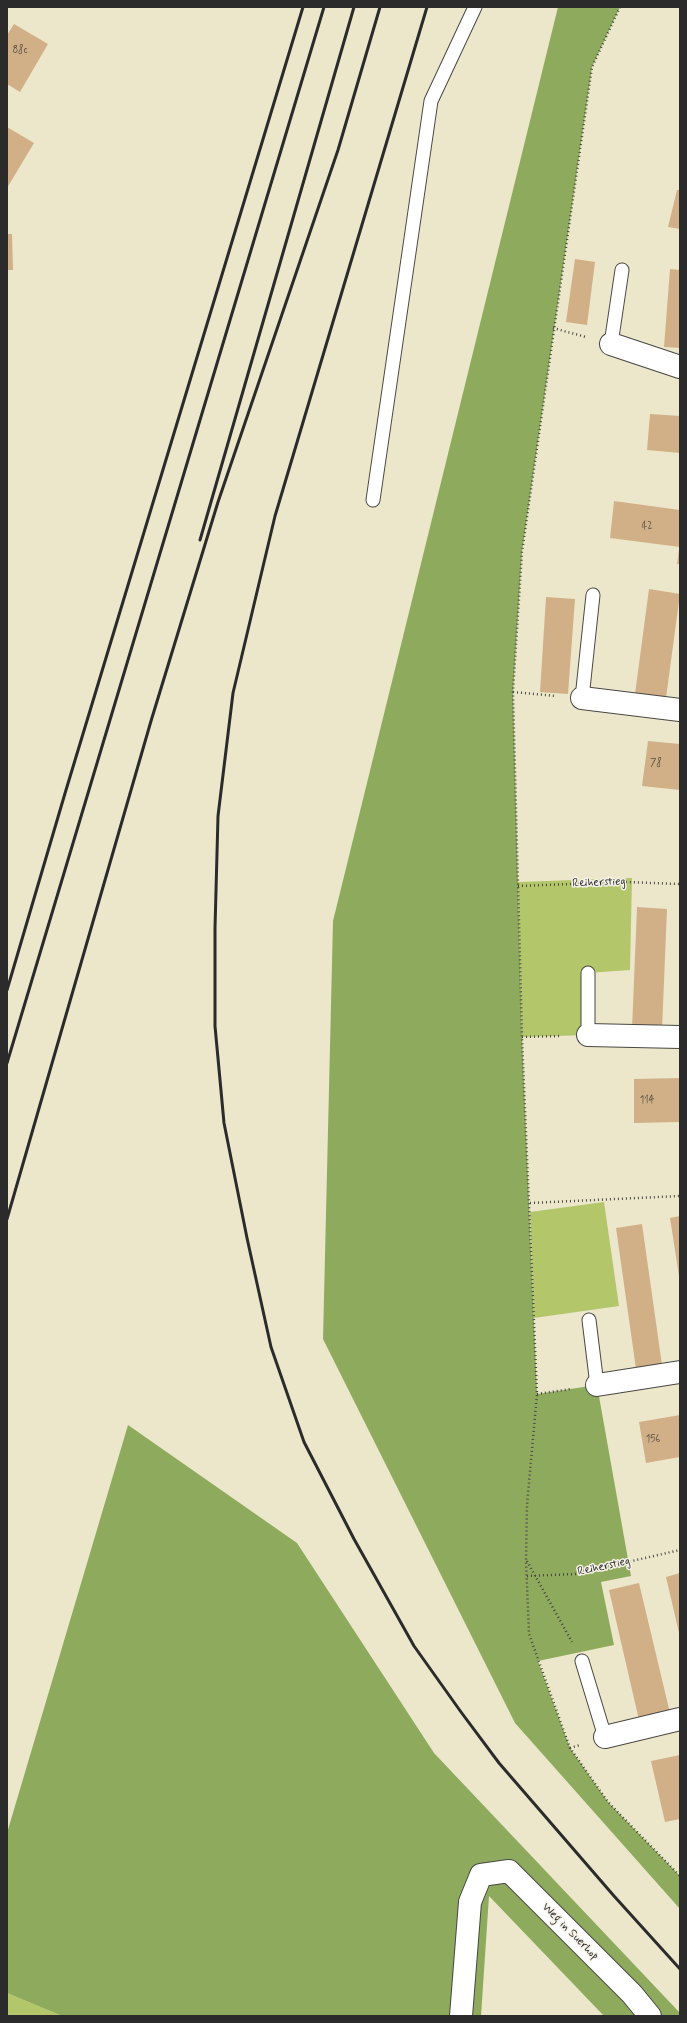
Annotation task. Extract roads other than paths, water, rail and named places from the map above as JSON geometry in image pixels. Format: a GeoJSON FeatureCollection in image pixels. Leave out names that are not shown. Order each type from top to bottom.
{"type":"FeatureCollection","features":[{"type":"Feature","properties":{"kind":"street"},"geometry":{"type":"LineString","coordinates":[[611,344],[680,367]]}},
{"type":"Feature","properties":{"kind":"street"},"geometry":{"type":"LineString","coordinates":[[582,698],[680,710]]}},
{"type":"Feature","properties":{"kind":"street"},"geometry":{"type":"LineString","coordinates":[[588,1035],[680,1037]]}},
{"type":"Feature","properties":{"kind":"street"},"geometry":{"type":"LineString","coordinates":[[597,1385],[680,1372]]}},
{"type":"Feature","properties":{"kind":"street"},"geometry":{"type":"LineString","coordinates":[[605,1737],[680,1719]]}},
{"type":"Feature","properties":{"kind":"street","name":"Weg in Suerhop"},"geometry":{"type":"LineString","coordinates":[[461,2016],[470,1902],[481,1875],[509,1870],[632,1994],[650,2016]]}},
{"type":"Feature","properties":{"kind":"lane"},"geometry":{"type":"LineString","coordinates":[[373,500],[431,101],[475,7]]}},
{"type":"Feature","properties":{"kind":"lane"},"geometry":{"type":"LineString","coordinates":[[611,344],[622,270]]}},
{"type":"Feature","properties":{"kind":"lane"},"geometry":{"type":"LineString","coordinates":[[582,698],[593,594]]}},
{"type":"Feature","properties":{"kind":"lane"},"geometry":{"type":"LineString","coordinates":[[588,973],[588,1035]]}},
{"type":"Feature","properties":{"kind":"lane"},"geometry":{"type":"LineString","coordinates":[[589,1320],[597,1385]]}},
{"type":"Feature","properties":{"kind":"lane"},"geometry":{"type":"LineString","coordinates":[[582,1661],[605,1737]]}},
{"type":"Feature","properties":{"kind":"railway"},"geometry":{"type":"LineString","coordinates":[[7,990],[303,7]]}},
{"type":"Feature","properties":{"kind":"railway"},"geometry":{"type":"LineString","coordinates":[[7,1063],[324,7]]}},
{"type":"Feature","properties":{"kind":"railway"},"geometry":{"type":"LineString","coordinates":[[200,540],[354,7]]}},
{"type":"Feature","properties":{"kind":"railway"},"geometry":{"type":"LineString","coordinates":[[7,1219],[151,721],[218,502],[338,150],[380,7]]}},
{"type":"Feature","properties":{"kind":"railway"},"geometry":{"type":"LineString","coordinates":[[427,7],[275,516],[233,693],[218,816],[215,928],[215,1026],[224,1123],[271,1347],[304,1442],[354,1539],[414,1646],[499,1763],[614,1896],[680,1969]]}}]}
